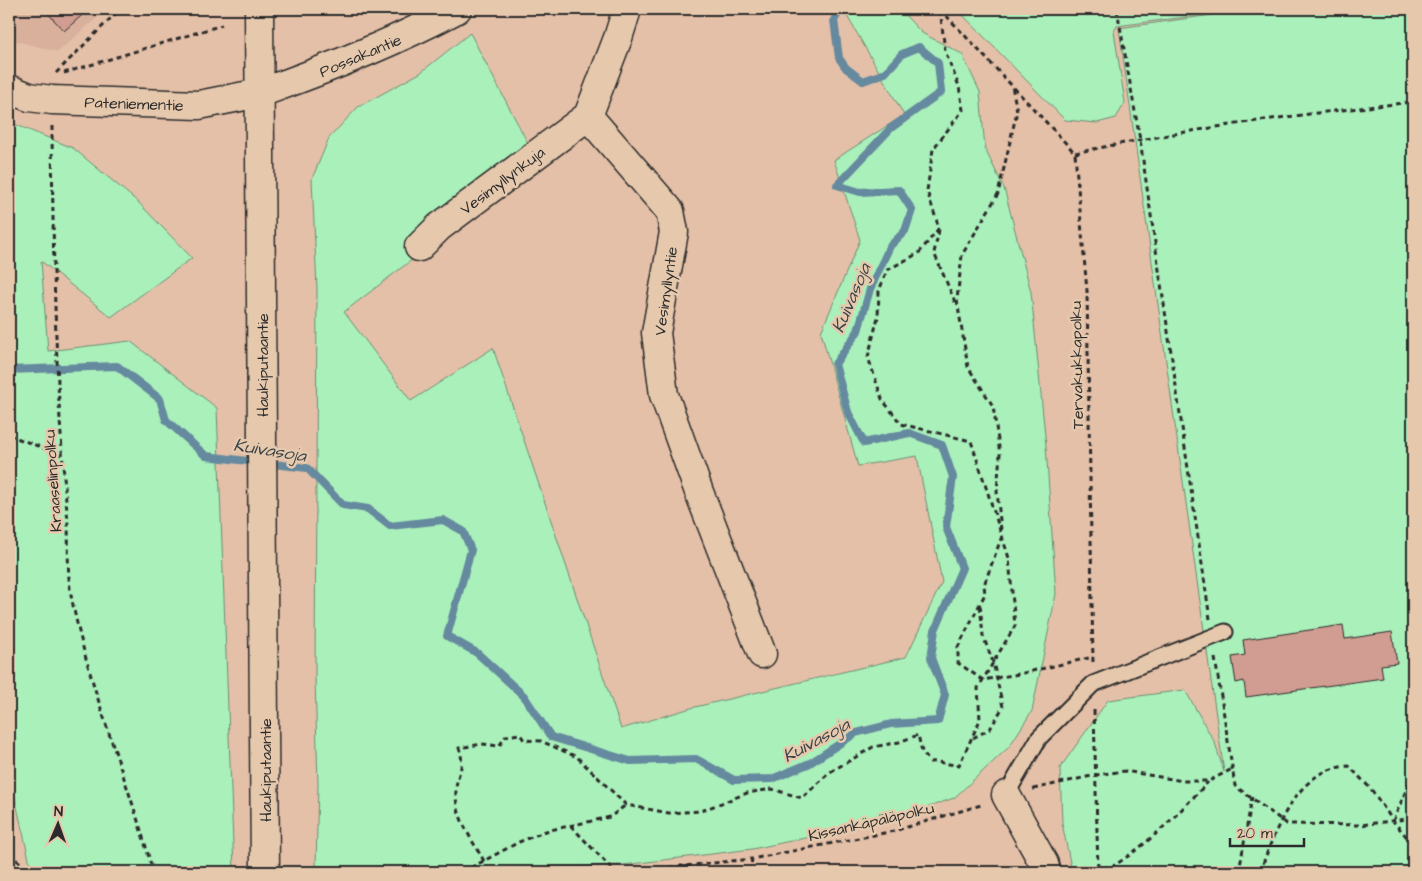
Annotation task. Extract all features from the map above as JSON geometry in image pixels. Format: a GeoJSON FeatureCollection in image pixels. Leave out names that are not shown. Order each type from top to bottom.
{"type":"FeatureCollection","features":[{"type":"Feature","properties":{"kind":"street","name":"Haukiputaantie"},"geometry":{"type":"LineString","coordinates":[[259,9],[265,872]]}},
{"type":"Feature","properties":{"kind":"street","name":"Possakantie"},"geometry":{"type":"LineString","coordinates":[[260,93],[323,71],[404,37],[457,9]]}},
{"type":"Feature","properties":{"kind":"street"},"geometry":{"type":"LineString","coordinates":[[588,116],[627,9]]}},
{"type":"Feature","properties":{"kind":"street","name":"Pateniementie"},"geometry":{"type":"LineString","coordinates":[[9,89],[29,97],[53,88],[200,106],[260,93]]}},
{"type":"Feature","properties":{"kind":"street","name":"Vesimyllynkuja"},"geometry":{"type":"LineString","coordinates":[[418,248],[439,227],[588,116]]}},
{"type":"Feature","properties":{"kind":"street","name":"Vesimyllyntie"},"geometry":{"type":"LineString","coordinates":[[588,116],[670,211],[674,232],[656,332],[664,395],[698,492],[762,654]]}},
{"type":"Feature","properties":{"kind":"street"},"geometry":{"type":"LineString","coordinates":[[1006,795],[1044,864],[1046,872]]}},
{"type":"Feature","properties":{"kind":"lane"},"geometry":{"type":"LineString","coordinates":[[1006,795],[1039,738],[1093,684],[1218,635]]}},
{"type":"Feature","properties":{"kind":"path"},"geometry":{"type":"LineString","coordinates":[[53,88],[120,9]]}},
{"type":"Feature","properties":{"kind":"path"},"geometry":{"type":"LineString","coordinates":[[940,9],[1075,154],[1140,140],[1319,112],[1413,102]]}},
{"type":"Feature","properties":{"kind":"path"},"geometry":{"type":"LineString","coordinates":[[940,9],[945,51],[959,86],[962,110],[933,149],[927,191],[939,228],[934,253],[959,312]]}},
{"type":"Feature","properties":{"kind":"path"},"geometry":{"type":"LineString","coordinates":[[1118,9],[1218,635],[1235,786],[1288,824],[1361,824],[1413,818]]}},
{"type":"Feature","properties":{"kind":"path"},"geometry":{"type":"LineString","coordinates":[[53,88],[222,25]]}},
{"type":"Feature","properties":{"kind":"path"},"geometry":{"type":"LineString","coordinates":[[1012,86],[1017,111],[998,194],[962,255],[957,300],[968,367],[993,406],[1000,454],[997,491],[1002,537],[984,585],[985,594],[958,647],[958,663],[983,680],[1093,657]]}},
{"type":"Feature","properties":{"kind":"path","name":"Kraaselinpolku"},"geometry":{"type":"LineString","coordinates":[[53,88],[61,455],[67,514],[70,592],[85,660],[120,762],[153,872]]}},
{"type":"Feature","properties":{"kind":"path","name":"Tervakukkapolku"},"geometry":{"type":"LineString","coordinates":[[1075,154],[1087,291],[1098,872]]}},
{"type":"Feature","properties":{"kind":"path"},"geometry":{"type":"LineString","coordinates":[[484,861],[460,816],[456,790],[463,761],[459,748],[482,744],[499,746],[506,736],[520,734],[524,740],[542,741],[577,757],[626,805],[669,813],[701,811],[747,793],[772,789],[802,798],[830,772],[873,746],[900,742],[918,735],[922,752],[930,762],[942,761],[948,765],[958,765],[973,738],[980,720],[978,688],[1014,626],[1009,558],[971,441],[901,424],[882,399],[868,357],[878,317],[878,290],[887,270],[919,253],[939,228]]}},
{"type":"Feature","properties":{"kind":"path"},"geometry":{"type":"LineString","coordinates":[[9,435],[61,455]]}},
{"type":"Feature","properties":{"kind":"path"},"geometry":{"type":"LineString","coordinates":[[973,738],[990,729],[1003,707],[993,662],[983,636],[980,603]]}},
{"type":"Feature","properties":{"kind":"path"},"geometry":{"type":"LineString","coordinates":[[1260,872],[1281,818],[1293,800],[1320,774],[1339,766],[1349,766],[1371,789],[1393,821],[1412,843],[1413,854]]}},
{"type":"Feature","properties":{"kind":"path"},"geometry":{"type":"LineString","coordinates":[[1103,872],[1128,858],[1168,824],[1209,782],[1232,769]]}},
{"type":"Feature","properties":{"kind":"path","name":"Kissankäpäläpolku"},"geometry":{"type":"LineString","coordinates":[[624,872],[752,859],[894,832],[973,808],[1006,795],[1096,775],[1125,771],[1183,781],[1209,782]]}},
{"type":"Feature","properties":{"kind":"path"},"geometry":{"type":"LineString","coordinates":[[1393,821],[1413,774]]}},
{"type":"Feature","properties":{"kind":"path"},"geometry":{"type":"LineString","coordinates":[[1239,872],[1252,798]]}},
{"type":"Feature","properties":{"kind":"path"},"geometry":{"type":"LineString","coordinates":[[463,872],[519,842],[546,831],[610,817],[626,805]]}},
{"type":"Feature","properties":{"kind":"path"},"geometry":{"type":"LineString","coordinates":[[571,826],[615,872]]}},
{"type":"Feature","properties":{"kind":"path"},"geometry":{"type":"LineString","coordinates":[[9,854],[32,872]]}},
{"type":"Feature","properties":{"kind":"path"},"geometry":{"type":"LineString","coordinates":[[750,872],[752,859]]}},
{"type":"Feature","properties":{"kind":"shaded area"},"geometry":{"type":"Polygon","coordinates":[[[9,9],[107,9],[58,52],[9,39],[9,9]]]}},
{"type":"Feature","properties":{"kind":"green space"},"geometry":{"type":"Polygon","coordinates":[[[843,9],[899,9],[922,33],[962,54],[980,92],[985,149],[1004,188],[1031,292],[1046,446],[1056,594],[1032,711],[1009,747],[954,798],[892,820],[752,849],[623,865],[405,872],[358,872],[316,866],[318,784],[315,678],[317,289],[312,179],[329,138],[358,107],[420,73],[470,33],[541,168],[478,209],[344,312],[411,401],[493,348],[621,729],[691,708],[906,657],[942,582],[917,456],[858,466],[821,332],[860,240],[834,160],[904,115],[843,9]]]}},
{"type":"Feature","properties":{"kind":"green space"},"geometry":{"type":"Polygon","coordinates":[[[957,9],[1247,9],[1117,26],[1114,31],[1125,103],[1116,118],[1097,123],[1065,120],[957,9]]]}},
{"type":"Feature","properties":{"kind":"green space"},"geometry":{"type":"Polygon","coordinates":[[[1255,9],[1413,9],[1413,872],[1072,872],[1062,823],[1060,768],[1108,700],[1185,690],[1215,743],[1224,772],[1119,28],[1255,9]]]}},
{"type":"Feature","properties":{"kind":"green space"},"geometry":{"type":"Polygon","coordinates":[[[9,122],[73,148],[138,202],[192,258],[111,317],[41,261],[48,351],[130,341],[217,408],[234,872],[32,872],[9,772],[9,122]]]}},
{"type":"Feature","properties":{"kind":"building"},"geometry":{"type":"Polygon","coordinates":[[[44,9],[89,9],[64,31],[44,9]]]}},
{"type":"Feature","properties":{"kind":"building"},"geometry":{"type":"Polygon","coordinates":[[[1343,625],[1345,639],[1392,632],[1397,663],[1381,665],[1383,678],[1246,697],[1244,681],[1236,683],[1232,657],[1245,655],[1243,640],[1343,625]]]}},
{"type":"Feature","properties":{"kind":"waterway","name":"Kuivasoja"},"geometry":{"type":"LineString","coordinates":[[9,370],[117,366],[160,399],[166,420],[206,456],[307,468],[343,505],[368,509],[390,526],[443,520],[463,531],[471,550],[447,636],[477,653],[524,696],[551,737],[630,761],[696,759],[734,780],[772,779],[810,763],[856,733],[891,724],[938,721],[945,695],[931,658],[935,630],[962,568],[946,527],[953,477],[942,445],[909,433],[864,443],[848,412],[835,364],[858,331],[870,289],[890,246],[905,231],[912,210],[899,190],[860,192],[837,185],[891,128],[941,92],[938,63],[919,47],[902,54],[885,73],[863,81],[846,68],[839,58],[834,20],[841,9]]}}]}
